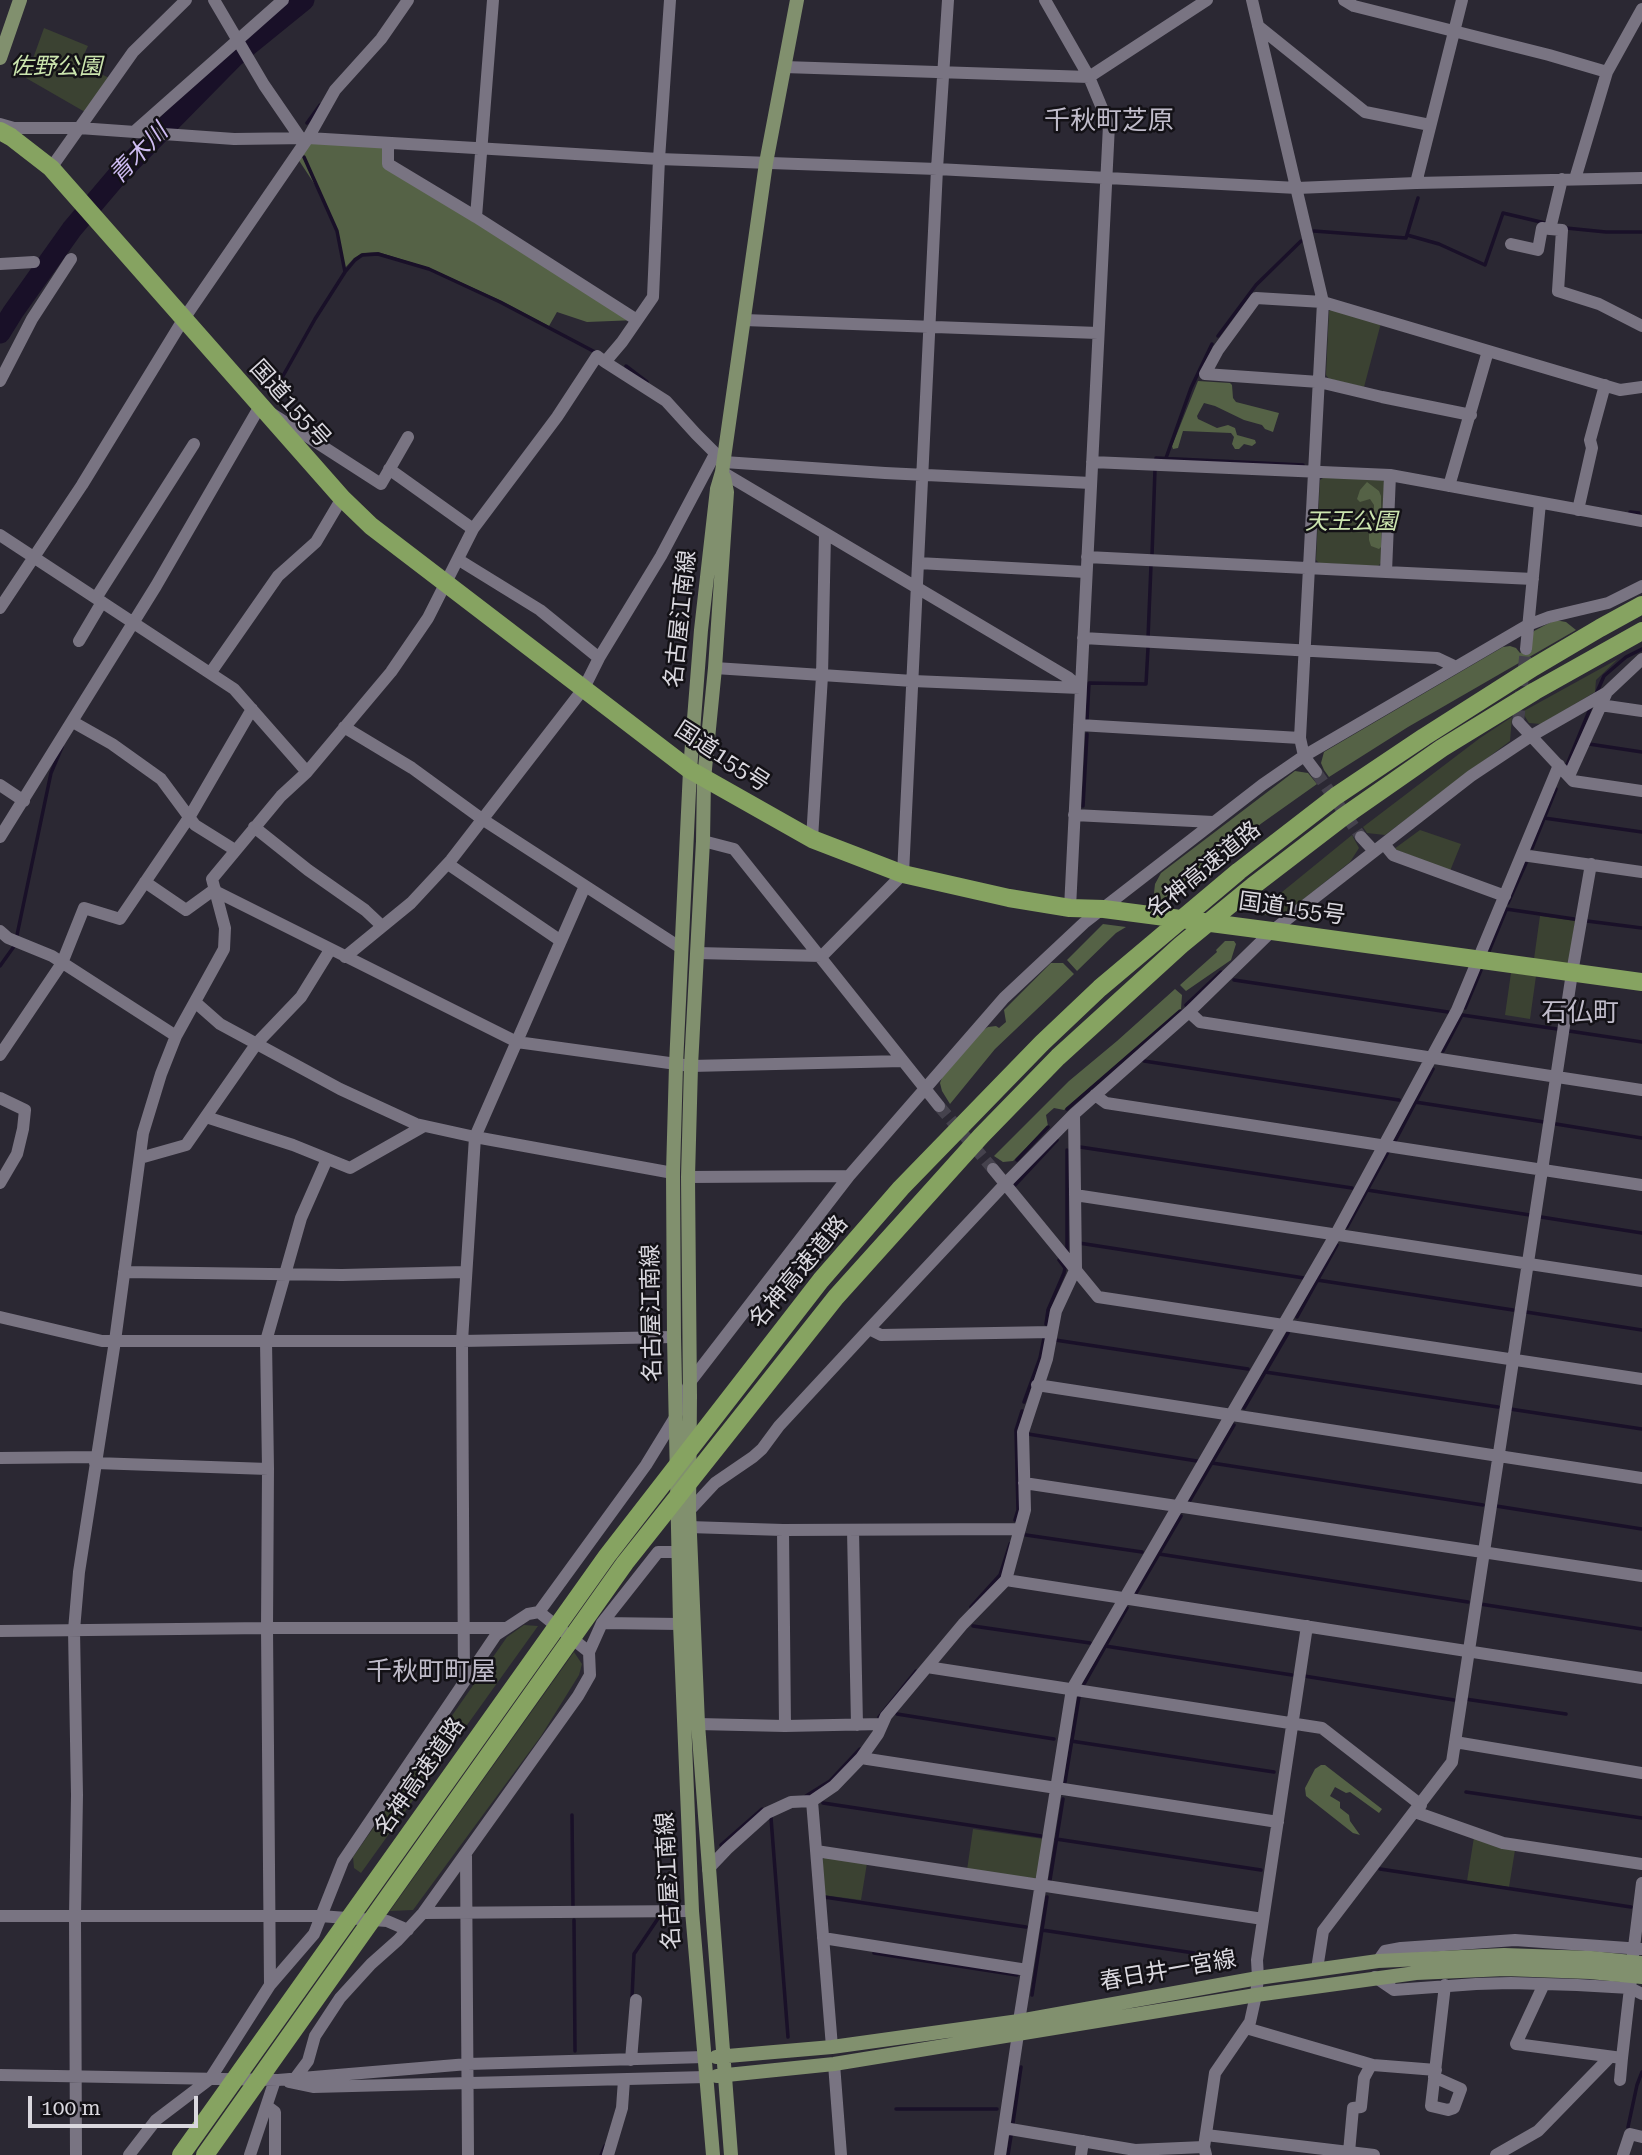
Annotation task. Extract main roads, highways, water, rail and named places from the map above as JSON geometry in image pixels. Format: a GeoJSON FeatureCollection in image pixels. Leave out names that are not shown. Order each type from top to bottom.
{"type":"FeatureCollection","features":[{"type":"Feature","properties":{"kind":"highway","name":"国道155号"},"geometry":{"type":"LineString","coordinates":[[0,131],[51,168],[342,498],[398,549],[697,774],[812,839],[903,874],[982,893],[1070,908],[1104,909],[1642,982]]}},
{"type":"Feature","properties":{"kind":"highway","name":"名神高速道路"},"geometry":{"type":"LineString","coordinates":[[181,2155],[607,1556],[821,1280],[901,1188],[1042,1043],[1100,988],[1239,871],[1336,796],[1435,730],[1579,640],[1642,606]]}},
{"type":"Feature","properties":{"kind":"highway","name":"名神高速道路"},"geometry":{"type":"LineString","coordinates":[[205,2155],[625,1563],[836,1297],[972,1146],[1058,1056],[1181,945],[1343,817],[1441,748],[1642,631]]}},
{"type":"Feature","properties":{"kind":"main road"},"geometry":{"type":"LineString","coordinates":[[0,58],[20,0]]}},
{"type":"Feature","properties":{"kind":"main road","name":"名古屋江南線"},"geometry":{"type":"LineString","coordinates":[[713,2155],[692,1911],[678,1552],[674,1337],[683,1065],[681,948],[697,774],[703,618],[720,462],[744,320],[766,163],[797,0]]}},
{"type":"Feature","properties":{"kind":"main road","name":"名古屋江南線"},"geometry":{"type":"LineString","coordinates":[[683,1065],[697,953],[704,841],[697,774],[715,668],[727,492],[720,462]]}},
{"type":"Feature","properties":{"kind":"main road","name":"名古屋江南線"},"geometry":{"type":"LineString","coordinates":[[680,1175],[690,1382],[689,1527],[698,1724],[731,2155]]}},
{"type":"Feature","properties":{"kind":"main road","name":"春日井一宮線"},"geometry":{"type":"LineString","coordinates":[[706,2077],[834,2064],[1258,1978],[1378,1961],[1504,1955],[1642,1963]]}},
{"type":"Feature","properties":{"kind":"main road","name":"春日井一宮線"},"geometry":{"type":"LineString","coordinates":[[704,2057],[832,2047],[1019,2027],[1375,1977],[1462,1969],[1590,1972],[1642,1977]]}},
{"type":"Feature","properties":{"kind":"waterway","name":"青木川"},"geometry":{"type":"LineString","coordinates":[[0,333],[72,229],[117,176],[235,56],[304,0]]}},
{"type":"Feature","properties":{"kind":"waterway"},"geometry":{"type":"LineString","coordinates":[[307,123],[320,105]]}},
{"type":"Feature","properties":{"kind":"waterway"},"geometry":{"type":"LineString","coordinates":[[279,383],[345,272],[337,231],[304,157]]}},
{"type":"Feature","properties":{"kind":"waterway"},"geometry":{"type":"LineString","coordinates":[[1314,231],[1406,238],[1418,198]]}},
{"type":"Feature","properties":{"kind":"waterway"},"geometry":{"type":"LineString","coordinates":[[1407,235],[1439,244],[1485,265],[1503,213],[1545,223]]}},
{"type":"Feature","properties":{"kind":"waterway"},"geometry":{"type":"LineString","coordinates":[[1566,228],[1642,232]]}},
{"type":"Feature","properties":{"kind":"waterway"},"geometry":{"type":"LineString","coordinates":[[1218,336],[1256,285],[1301,241]]}},
{"type":"Feature","properties":{"kind":"waterway"},"geometry":{"type":"LineString","coordinates":[[345,272],[362,255],[378,254],[429,269],[500,302],[595,352]]}},
{"type":"Feature","properties":{"kind":"waterway"},"geometry":{"type":"LineString","coordinates":[[1166,458],[1191,388],[1212,344]]}},
{"type":"Feature","properties":{"kind":"waterway"},"geometry":{"type":"LineString","coordinates":[[626,366],[647,382]]}},
{"type":"Feature","properties":{"kind":"waterway"},"geometry":{"type":"LineString","coordinates":[[1156,459],[1303,465]]}},
{"type":"Feature","properties":{"kind":"waterway"},"geometry":{"type":"LineString","coordinates":[[1152,555],[1155,469]]}},
{"type":"Feature","properties":{"kind":"waterway"},"geometry":{"type":"LineString","coordinates":[[1630,512],[1639,513]]}},
{"type":"Feature","properties":{"kind":"waterway"},"geometry":{"type":"LineString","coordinates":[[1148,638],[1151,565]]}},
{"type":"Feature","properties":{"kind":"waterway"},"geometry":{"type":"LineString","coordinates":[[1087,720],[1089,683],[1146,684],[1148,648]]}},
{"type":"Feature","properties":{"kind":"waterway"},"geometry":{"type":"LineString","coordinates":[[1597,692],[1604,676],[1626,657],[1642,649]]}},
{"type":"Feature","properties":{"kind":"waterway"},"geometry":{"type":"LineString","coordinates":[[1567,765],[1590,709]]}},
{"type":"Feature","properties":{"kind":"waterway"},"geometry":{"type":"LineString","coordinates":[[1083,806],[1087,734]]}},
{"type":"Feature","properties":{"kind":"waterway"},"geometry":{"type":"LineString","coordinates":[[1589,744],[1642,752]]}},
{"type":"Feature","properties":{"kind":"waterway"},"geometry":{"type":"LineString","coordinates":[[17,935],[51,773],[62,747]]}},
{"type":"Feature","properties":{"kind":"waterway"},"geometry":{"type":"LineString","coordinates":[[1532,848],[1556,789]]}},
{"type":"Feature","properties":{"kind":"waterway"},"geometry":{"type":"LineString","coordinates":[[1544,818],[1642,832]]}},
{"type":"Feature","properties":{"kind":"waterway"},"geometry":{"type":"LineString","coordinates":[[1508,903],[1526,863]]}},
{"type":"Feature","properties":{"kind":"waterway"},"geometry":{"type":"LineString","coordinates":[[1506,909],[1574,919]]}},
{"type":"Feature","properties":{"kind":"waterway"},"geometry":{"type":"LineString","coordinates":[[1489,951],[1506,910]]}},
{"type":"Feature","properties":{"kind":"waterway"},"geometry":{"type":"LineString","coordinates":[[1587,921],[1642,928]]}},
{"type":"Feature","properties":{"kind":"waterway"},"geometry":{"type":"LineString","coordinates":[[0,966],[15,945]]}},
{"type":"Feature","properties":{"kind":"waterway"},"geometry":{"type":"LineString","coordinates":[[1465,1008],[1481,970]]}},
{"type":"Feature","properties":{"kind":"waterway"},"geometry":{"type":"LineString","coordinates":[[1186,1005],[1221,972]]}},
{"type":"Feature","properties":{"kind":"waterway"},"geometry":{"type":"LineString","coordinates":[[1234,980],[1448,1012]]}},
{"type":"Feature","properties":{"kind":"waterway"},"geometry":{"type":"LineString","coordinates":[[1067,1109],[1180,1011]]}},
{"type":"Feature","properties":{"kind":"waterway"},"geometry":{"type":"LineString","coordinates":[[1443,1051],[1462,1015],[1557,1029]]}},
{"type":"Feature","properties":{"kind":"waterway"},"geometry":{"type":"LineString","coordinates":[[1569,1031],[1642,1042]]}},
{"type":"Feature","properties":{"kind":"waterway"},"geometry":{"type":"LineString","coordinates":[[1144,1061],[1399,1100]]}},
{"type":"Feature","properties":{"kind":"waterway"},"geometry":{"type":"LineString","coordinates":[[1395,1141],[1433,1069]]}},
{"type":"Feature","properties":{"kind":"waterway"},"geometry":{"type":"LineString","coordinates":[[1415,1102],[1544,1122]]}},
{"type":"Feature","properties":{"kind":"waterway"},"geometry":{"type":"LineString","coordinates":[[1556,1124],[1642,1138]]}},
{"type":"Feature","properties":{"kind":"waterway"},"geometry":{"type":"LineString","coordinates":[[1017,1160],[1048,1127]]}},
{"type":"Feature","properties":{"kind":"waterway"},"geometry":{"type":"LineString","coordinates":[[1015,1185],[1057,1140]]}},
{"type":"Feature","properties":{"kind":"waterway"},"geometry":{"type":"LineString","coordinates":[[1080,1147],[1352,1188]]}},
{"type":"Feature","properties":{"kind":"waterway"},"geometry":{"type":"LineString","coordinates":[[1067,1150],[1067,1252]]}},
{"type":"Feature","properties":{"kind":"waterway"},"geometry":{"type":"LineString","coordinates":[[1347,1227],[1388,1152]]}},
{"type":"Feature","properties":{"kind":"waterway"},"geometry":{"type":"LineString","coordinates":[[1367,1190],[1530,1215]]}},
{"type":"Feature","properties":{"kind":"waterway"},"geometry":{"type":"LineString","coordinates":[[1541,1217],[1642,1233]]}},
{"type":"Feature","properties":{"kind":"waterway"},"geometry":{"type":"LineString","coordinates":[[1079,1243],[1304,1278]]}},
{"type":"Feature","properties":{"kind":"waterway"},"geometry":{"type":"LineString","coordinates":[[1297,1317],[1337,1245]]}},
{"type":"Feature","properties":{"kind":"waterway"},"geometry":{"type":"LineString","coordinates":[[1046,1324],[1048,1310],[1064,1273],[1065,1268],[1059,1260]]}},
{"type":"Feature","properties":{"kind":"waterway"},"geometry":{"type":"LineString","coordinates":[[1317,1280],[1513,1310]]}},
{"type":"Feature","properties":{"kind":"waterway"},"geometry":{"type":"LineString","coordinates":[[1526,1312],[1642,1330]]}},
{"type":"Feature","properties":{"kind":"waterway"},"geometry":{"type":"LineString","coordinates":[[1244,1408],[1288,1333]]}},
{"type":"Feature","properties":{"kind":"waterway"},"geometry":{"type":"LineString","coordinates":[[1024,1402],[1040,1358],[1044,1338]]}},
{"type":"Feature","properties":{"kind":"waterway"},"geometry":{"type":"LineString","coordinates":[[1055,1340],[1248,1369]]}},
{"type":"Feature","properties":{"kind":"waterway"},"geometry":{"type":"LineString","coordinates":[[1265,1372],[1498,1407]]}},
{"type":"Feature","properties":{"kind":"waterway"},"geometry":{"type":"LineString","coordinates":[[1510,1409],[1642,1429]]}},
{"type":"Feature","properties":{"kind":"waterway"},"geometry":{"type":"LineString","coordinates":[[1015,1520],[1018,1510],[1016,1430],[1022,1411]]}},
{"type":"Feature","properties":{"kind":"waterway"},"geometry":{"type":"LineString","coordinates":[[1190,1500],[1234,1425]]}},
{"type":"Feature","properties":{"kind":"waterway"},"geometry":{"type":"LineString","coordinates":[[1028,1434],[1197,1461]]}},
{"type":"Feature","properties":{"kind":"waterway"},"geometry":{"type":"LineString","coordinates":[[1212,1463],[1483,1505]]}},
{"type":"Feature","properties":{"kind":"waterway"},"geometry":{"type":"LineString","coordinates":[[1496,1506],[1642,1529]]}},
{"type":"Feature","properties":{"kind":"waterway"},"geometry":{"type":"LineString","coordinates":[[1136,1593],[1181,1516]]}},
{"type":"Feature","properties":{"kind":"waterway"},"geometry":{"type":"LineString","coordinates":[[1026,1535],[1142,1552]]}},
{"type":"Feature","properties":{"kind":"waterway"},"geometry":{"type":"LineString","coordinates":[[971,1607],[1000,1575],[1010,1544]]}},
{"type":"Feature","properties":{"kind":"waterway"},"geometry":{"type":"LineString","coordinates":[[1159,1554],[1468,1602]]}},
{"type":"Feature","properties":{"kind":"waterway"},"geometry":{"type":"LineString","coordinates":[[1480,1604],[1642,1629]]}},
{"type":"Feature","properties":{"kind":"waterway"},"geometry":{"type":"LineString","coordinates":[[1084,1684],[1127,1608]]}},
{"type":"Feature","properties":{"kind":"waterway"},"geometry":{"type":"LineString","coordinates":[[973,1626],[1090,1643]]}},
{"type":"Feature","properties":{"kind":"waterway"},"geometry":{"type":"LineString","coordinates":[[1105,1646],[1292,1675]]}},
{"type":"Feature","properties":{"kind":"waterway"},"geometry":{"type":"LineString","coordinates":[[879,1717],[916,1671]]}},
{"type":"Feature","properties":{"kind":"waterway"},"geometry":{"type":"LineString","coordinates":[[1304,1676],[1454,1700]]}},
{"type":"Feature","properties":{"kind":"waterway"},"geometry":{"type":"LineString","coordinates":[[1065,1782],[1079,1697]]}},
{"type":"Feature","properties":{"kind":"waterway"},"geometry":{"type":"LineString","coordinates":[[1465,1699],[1566,1714]]}},
{"type":"Feature","properties":{"kind":"waterway"},"geometry":{"type":"LineString","coordinates":[[897,1714],[1054,1739]]}},
{"type":"Feature","properties":{"kind":"waterway"},"geometry":{"type":"LineString","coordinates":[[1071,1741],[1274,1772]]}},
{"type":"Feature","properties":{"kind":"waterway"},"geometry":{"type":"LineString","coordinates":[[806,1796],[830,1781],[860,1749]]}},
{"type":"Feature","properties":{"kind":"waterway"},"geometry":{"type":"LineString","coordinates":[[1466,1792],[1642,1818]]}},
{"type":"Feature","properties":{"kind":"waterway"},"geometry":{"type":"LineString","coordinates":[[1050,1880],[1063,1799]]}},
{"type":"Feature","properties":{"kind":"waterway"},"geometry":{"type":"LineString","coordinates":[[823,1803],[1041,1836]]}},
{"type":"Feature","properties":{"kind":"waterway"},"geometry":{"type":"LineString","coordinates":[[721,1845],[762,1809]]}},
{"type":"Feature","properties":{"kind":"waterway"},"geometry":{"type":"LineString","coordinates":[[572,1815],[573,1908]]}},
{"type":"Feature","properties":{"kind":"waterway"},"geometry":{"type":"LineString","coordinates":[[771,1818],[788,2037]]}},
{"type":"Feature","properties":{"kind":"waterway"},"geometry":{"type":"LineString","coordinates":[[1056,1839],[1261,1870]]}},
{"type":"Feature","properties":{"kind":"waterway"},"geometry":{"type":"LineString","coordinates":[[1380,1869],[1631,1907]]}},
{"type":"Feature","properties":{"kind":"waterway"},"geometry":{"type":"LineString","coordinates":[[666,1907],[677,1895]]}},
{"type":"Feature","properties":{"kind":"waterway"},"geometry":{"type":"LineString","coordinates":[[824,1897],[1026,1927]]}},
{"type":"Feature","properties":{"kind":"waterway"},"geometry":{"type":"LineString","coordinates":[[1032,1995],[1047,1897]]}},
{"type":"Feature","properties":{"kind":"waterway"},"geometry":{"type":"LineString","coordinates":[[632,1998],[634,1954],[659,1917]]}},
{"type":"Feature","properties":{"kind":"waterway"},"geometry":{"type":"LineString","coordinates":[[574,1920],[575,2051]]}},
{"type":"Feature","properties":{"kind":"waterway"},"geometry":{"type":"LineString","coordinates":[[1042,1930],[1194,1953]]}},
{"type":"Feature","properties":{"kind":"waterway"},"geometry":{"type":"LineString","coordinates":[[874,1953],[1017,1975]]}},
{"type":"Feature","properties":{"kind":"waterway"},"geometry":{"type":"LineString","coordinates":[[1013,2123],[1021,2067]]}},
{"type":"Feature","properties":{"kind":"waterway"},"geometry":{"type":"LineString","coordinates":[[1628,2127],[1642,2072]]}},
{"type":"Feature","properties":{"kind":"waterway"},"geometry":{"type":"LineString","coordinates":[[896,2109],[997,2109]]}},
{"type":"Feature","properties":{"kind":"waterway"},"geometry":{"type":"LineString","coordinates":[[1008,2155],[1011,2136]]}},
{"type":"Feature","properties":{"kind":"waterway"},"geometry":{"type":"LineString","coordinates":[[601,2155],[605,2146]]}},
{"type":"Feature","properties":{"kind":"tunnel"},"geometry":{"type":"LineString","coordinates":[[1518,722],[1526,649]]}},
{"type":"Feature","properties":{"kind":"tunnel"},"geometry":{"type":"LineString","coordinates":[[1316,772],[1361,837]]}},
{"type":"Feature","properties":{"kind":"tunnel"},"geometry":{"type":"LineString","coordinates":[[939,1106],[993,1169]]}},
{"type":"Feature","properties":{"kind":"district","name":"千秋町芝原"},"geometry":{"type":"Point","coordinates":[1109,121]}},
{"type":"Feature","properties":{"kind":"district","name":"石仏町"},"geometry":{"type":"Point","coordinates":[1580,1013]}},
{"type":"Feature","properties":{"kind":"district","name":"千秋町町屋"},"geometry":{"type":"Point","coordinates":[431,1672]}},
{"type":"Feature","properties":{"kind":"park label","name":"佐野公園"},"geometry":{"type":"Point","coordinates":[56,67]}},
{"type":"Feature","properties":{"kind":"park label","name":"天王公園"},"geometry":{"type":"Point","coordinates":[1351,522]}}]}
